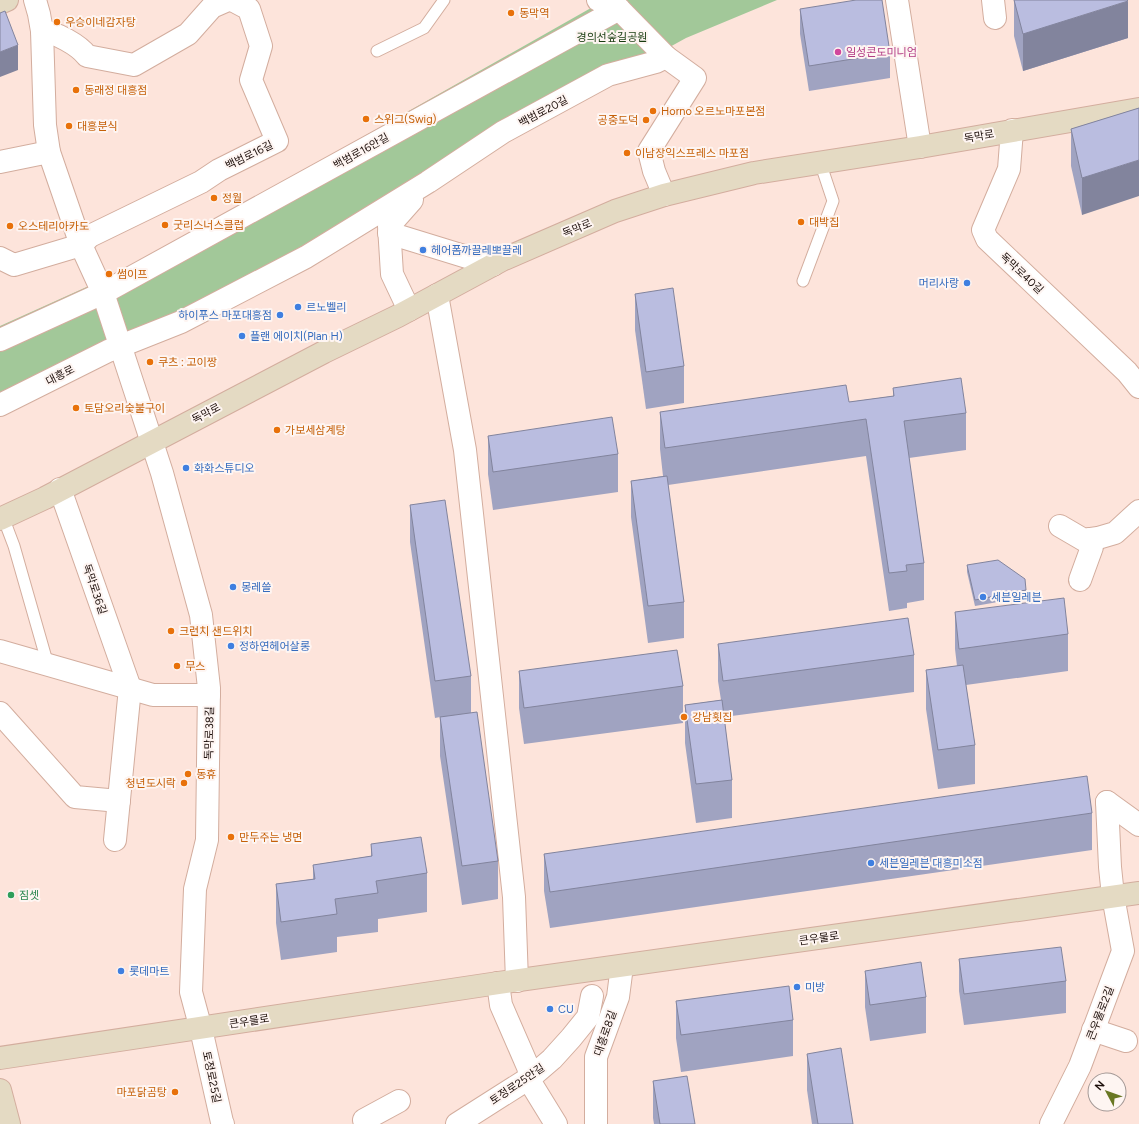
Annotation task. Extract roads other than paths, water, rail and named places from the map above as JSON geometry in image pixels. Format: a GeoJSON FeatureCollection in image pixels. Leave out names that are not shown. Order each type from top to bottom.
{"type":"FeatureCollection","features":[{"type":"Feature","properties":{"kind":"main road"},"geometry":{"type":"LineString","coordinates":[[0,3],[7,0]]}},
{"type":"Feature","properties":{"kind":"main road","name":"독막로"},"geometry":{"type":"LineString","coordinates":[[2,518],[324,352],[437,296],[502,260],[615,211],[664,195],[754,173],[920,147],[1139,109]]}},
{"type":"Feature","properties":{"kind":"main road","name":"큰우물로"},"geometry":{"type":"LineString","coordinates":[[0,1058],[202,1029],[508,982],[1139,893]]}},
{"type":"Feature","properties":{"kind":"main road"},"geometry":{"type":"LineString","coordinates":[[0,1090],[9,1124]]}},
{"type":"Feature","properties":{"kind":"street"},"geometry":{"type":"LineString","coordinates":[[35,0],[42,31],[45,125],[49,152],[81,245],[103,293],[151,442]]}},
{"type":"Feature","properties":{"kind":"street"},"geometry":{"type":"LineString","coordinates":[[42,31],[49,32],[82,49],[88,56],[134,65],[188,34],[212,6],[228,0]]}},
{"type":"Feature","properties":{"kind":"street","name":"백범로16길"},"geometry":{"type":"LineString","coordinates":[[81,245],[90,236],[201,182],[220,170],[277,141],[251,80],[261,46],[249,9],[232,0]]}},
{"type":"Feature","properties":{"kind":"street"},"geometry":{"type":"LineString","coordinates":[[598,0],[619,9],[666,57],[695,78],[649,151],[654,171],[664,195]]}},
{"type":"Feature","properties":{"kind":"street"},"geometry":{"type":"LineString","coordinates":[[897,0],[920,147]]}},
{"type":"Feature","properties":{"kind":"street","name":"백범로16안길"},"geometry":{"type":"LineString","coordinates":[[103,293],[619,9]]}},
{"type":"Feature","properties":{"kind":"street","name":"백범로20길"},"geometry":{"type":"LineString","coordinates":[[428,182],[503,132],[608,75],[656,62],[666,57]]}},
{"type":"Feature","properties":{"kind":"street","name":"독막로40길"},"geometry":{"type":"LineString","coordinates":[[1012,130],[1009,169],[983,230],[987,239],[1127,372],[1139,387]]}},
{"type":"Feature","properties":{"kind":"street"},"geometry":{"type":"LineString","coordinates":[[0,162],[49,152]]}},
{"type":"Feature","properties":{"kind":"street"},"geometry":{"type":"LineString","coordinates":[[120,346],[181,322],[306,257],[428,182]]}},
{"type":"Feature","properties":{"kind":"street"},"geometry":{"type":"LineString","coordinates":[[409,310],[392,274],[389,226],[428,182]]}},
{"type":"Feature","properties":{"kind":"street"},"geometry":{"type":"LineString","coordinates":[[389,233],[493,265]]}},
{"type":"Feature","properties":{"kind":"street"},"geometry":{"type":"LineString","coordinates":[[0,258],[14,265],[81,245]]}},
{"type":"Feature","properties":{"kind":"street"},"geometry":{"type":"LineString","coordinates":[[0,340],[103,293]]}},
{"type":"Feature","properties":{"kind":"street"},"geometry":{"type":"LineString","coordinates":[[437,296],[465,450],[514,897],[508,982],[501,1005],[528,1067],[532,1085],[556,1124]]}},
{"type":"Feature","properties":{"kind":"street","name":"대흥로"},"geometry":{"type":"LineString","coordinates":[[0,405],[120,346]]}},
{"type":"Feature","properties":{"kind":"street","name":"독막로38길"},"geometry":{"type":"LineString","coordinates":[[151,442],[162,473],[201,616],[209,695],[206,840],[195,889],[191,992],[202,1029]]}},
{"type":"Feature","properties":{"kind":"street","name":"독막로36길"},"geometry":{"type":"LineString","coordinates":[[60,489],[130,688],[114,840]]}},
{"type":"Feature","properties":{"kind":"street"},"geometry":{"type":"LineString","coordinates":[[1060,526],[1084,540],[1090,539],[1115,533],[1139,511]]}},
{"type":"Feature","properties":{"kind":"street"},"geometry":{"type":"LineString","coordinates":[[1080,580],[1092,548],[1090,539]]}},
{"type":"Feature","properties":{"kind":"street"},"geometry":{"type":"LineString","coordinates":[[0,651],[153,695],[209,695]]}},
{"type":"Feature","properties":{"kind":"street"},"geometry":{"type":"LineString","coordinates":[[0,713],[74,797],[119,801]]}},
{"type":"Feature","properties":{"kind":"street","name":"큰우물로2길"},"geometry":{"type":"LineString","coordinates":[[1051,1124],[1080,1066],[1093,1030],[1131,950],[1113,896],[1107,802],[1139,825]]}},
{"type":"Feature","properties":{"kind":"street","name":"대흥로8길"},"geometry":{"type":"LineString","coordinates":[[596,1124],[596,1057],[618,998],[622,966]]}},
{"type":"Feature","properties":{"kind":"street","name":"토정로25안길"},"geometry":{"type":"LineString","coordinates":[[456,1124],[531,1077],[552,1059],[588,1017],[592,996]]}},
{"type":"Feature","properties":{"kind":"street","name":"토정로25길"},"geometry":{"type":"LineString","coordinates":[[202,1029],[223,1124]]}},
{"type":"Feature","properties":{"kind":"street"},"geometry":{"type":"LineString","coordinates":[[1093,1030],[1126,1041]]}},
{"type":"Feature","properties":{"kind":"street"},"geometry":{"type":"LineString","coordinates":[[366,1124],[364,1120],[399,1101]]}},
{"type":"Feature","properties":{"kind":"lane"},"geometry":{"type":"LineString","coordinates":[[377,51],[424,28],[444,0]]}},
{"type":"Feature","properties":{"kind":"lane"},"geometry":{"type":"LineString","coordinates":[[803,281],[832,201],[820,162]]}},
{"type":"Feature","properties":{"kind":"lane","name":"독막로"},"geometry":{"type":"LineString","coordinates":[[2,518],[14,546],[48,665]]}},
{"type":"Feature","properties":{"kind":"place","name":"동막역"},"geometry":{"type":"Point","coordinates":[511,13]}},
{"type":"Feature","properties":{"kind":"place","name":"우승이네감자탕"},"geometry":{"type":"Point","coordinates":[57,22]}},
{"type":"Feature","properties":{"kind":"place","name":"일성콘도미니엄"},"geometry":{"type":"Point","coordinates":[838,52]}},
{"type":"Feature","properties":{"kind":"place","name":"동래정 대흥점"},"geometry":{"type":"Point","coordinates":[76,90]}},
{"type":"Feature","properties":{"kind":"place","name":"Horno 오르노마포본점"},"geometry":{"type":"Point","coordinates":[653,111]}},
{"type":"Feature","properties":{"kind":"place","name":"스위그(Swig)"},"geometry":{"type":"Point","coordinates":[366,119]}},
{"type":"Feature","properties":{"kind":"place","name":"공중도덕"},"geometry":{"type":"Point","coordinates":[646,120]}},
{"type":"Feature","properties":{"kind":"place","name":"대흥분식"},"geometry":{"type":"Point","coordinates":[69,126]}},
{"type":"Feature","properties":{"kind":"place","name":"이남장익스프레스 마포점"},"geometry":{"type":"Point","coordinates":[627,153]}},
{"type":"Feature","properties":{"kind":"place","name":"정월"},"geometry":{"type":"Point","coordinates":[214,198]}},
{"type":"Feature","properties":{"kind":"place","name":"대박집"},"geometry":{"type":"Point","coordinates":[801,222]}},
{"type":"Feature","properties":{"kind":"place","name":"굿리스너스클럽"},"geometry":{"type":"Point","coordinates":[165,225]}},
{"type":"Feature","properties":{"kind":"place","name":"오스테리아카도"},"geometry":{"type":"Point","coordinates":[10,226]}},
{"type":"Feature","properties":{"kind":"place","name":"헤어폼까끌레뽀끌레"},"geometry":{"type":"Point","coordinates":[423,250]}},
{"type":"Feature","properties":{"kind":"place","name":"썸이프"},"geometry":{"type":"Point","coordinates":[109,274]}},
{"type":"Feature","properties":{"kind":"place","name":"머리사랑"},"geometry":{"type":"Point","coordinates":[967,283]}},
{"type":"Feature","properties":{"kind":"place","name":"르노벨리"},"geometry":{"type":"Point","coordinates":[298,307]}},
{"type":"Feature","properties":{"kind":"place","name":"하이푸스 마포대흥점"},"geometry":{"type":"Point","coordinates":[280,315]}},
{"type":"Feature","properties":{"kind":"place","name":"플랜 에이치(Plan H)"},"geometry":{"type":"Point","coordinates":[242,336]}},
{"type":"Feature","properties":{"kind":"place","name":"쿠츠 : 고이짱"},"geometry":{"type":"Point","coordinates":[150,362]}},
{"type":"Feature","properties":{"kind":"place","name":"토담오리숯불구이"},"geometry":{"type":"Point","coordinates":[76,408]}},
{"type":"Feature","properties":{"kind":"place","name":"가보세삼계탕"},"geometry":{"type":"Point","coordinates":[277,430]}},
{"type":"Feature","properties":{"kind":"place","name":"화화스튜디오"},"geometry":{"type":"Point","coordinates":[186,468]}},
{"type":"Feature","properties":{"kind":"place","name":"몽레쓸"},"geometry":{"type":"Point","coordinates":[233,587]}},
{"type":"Feature","properties":{"kind":"place","name":"세븐일레븐"},"geometry":{"type":"Point","coordinates":[983,597]}},
{"type":"Feature","properties":{"kind":"place","name":"크런치 샌드위치"},"geometry":{"type":"Point","coordinates":[171,631]}},
{"type":"Feature","properties":{"kind":"place","name":"정하연헤어살롱"},"geometry":{"type":"Point","coordinates":[231,646]}},
{"type":"Feature","properties":{"kind":"place","name":"무스"},"geometry":{"type":"Point","coordinates":[177,666]}},
{"type":"Feature","properties":{"kind":"place","name":"강남횟집"},"geometry":{"type":"Point","coordinates":[684,717]}},
{"type":"Feature","properties":{"kind":"place","name":"동휴"},"geometry":{"type":"Point","coordinates":[188,774]}},
{"type":"Feature","properties":{"kind":"place","name":"청년도시락"},"geometry":{"type":"Point","coordinates":[184,783]}},
{"type":"Feature","properties":{"kind":"place","name":"만두주는 냉면"},"geometry":{"type":"Point","coordinates":[231,837]}},
{"type":"Feature","properties":{"kind":"place","name":"세븐일레븐 대흥미소점"},"geometry":{"type":"Point","coordinates":[871,863]}},
{"type":"Feature","properties":{"kind":"place","name":"짐셋"},"geometry":{"type":"Point","coordinates":[11,895]}},
{"type":"Feature","properties":{"kind":"place","name":"롯데마트"},"geometry":{"type":"Point","coordinates":[121,971]}},
{"type":"Feature","properties":{"kind":"place","name":"미방"},"geometry":{"type":"Point","coordinates":[797,987]}},
{"type":"Feature","properties":{"kind":"place","name":"CU"},"geometry":{"type":"Point","coordinates":[550,1009]}},
{"type":"Feature","properties":{"kind":"place","name":"마포닭곰탕"},"geometry":{"type":"Point","coordinates":[175,1092]}},
{"type":"Feature","properties":{"kind":"park label","name":"경의선숲길공원"},"geometry":{"type":"Point","coordinates":[612,37]}}]}
